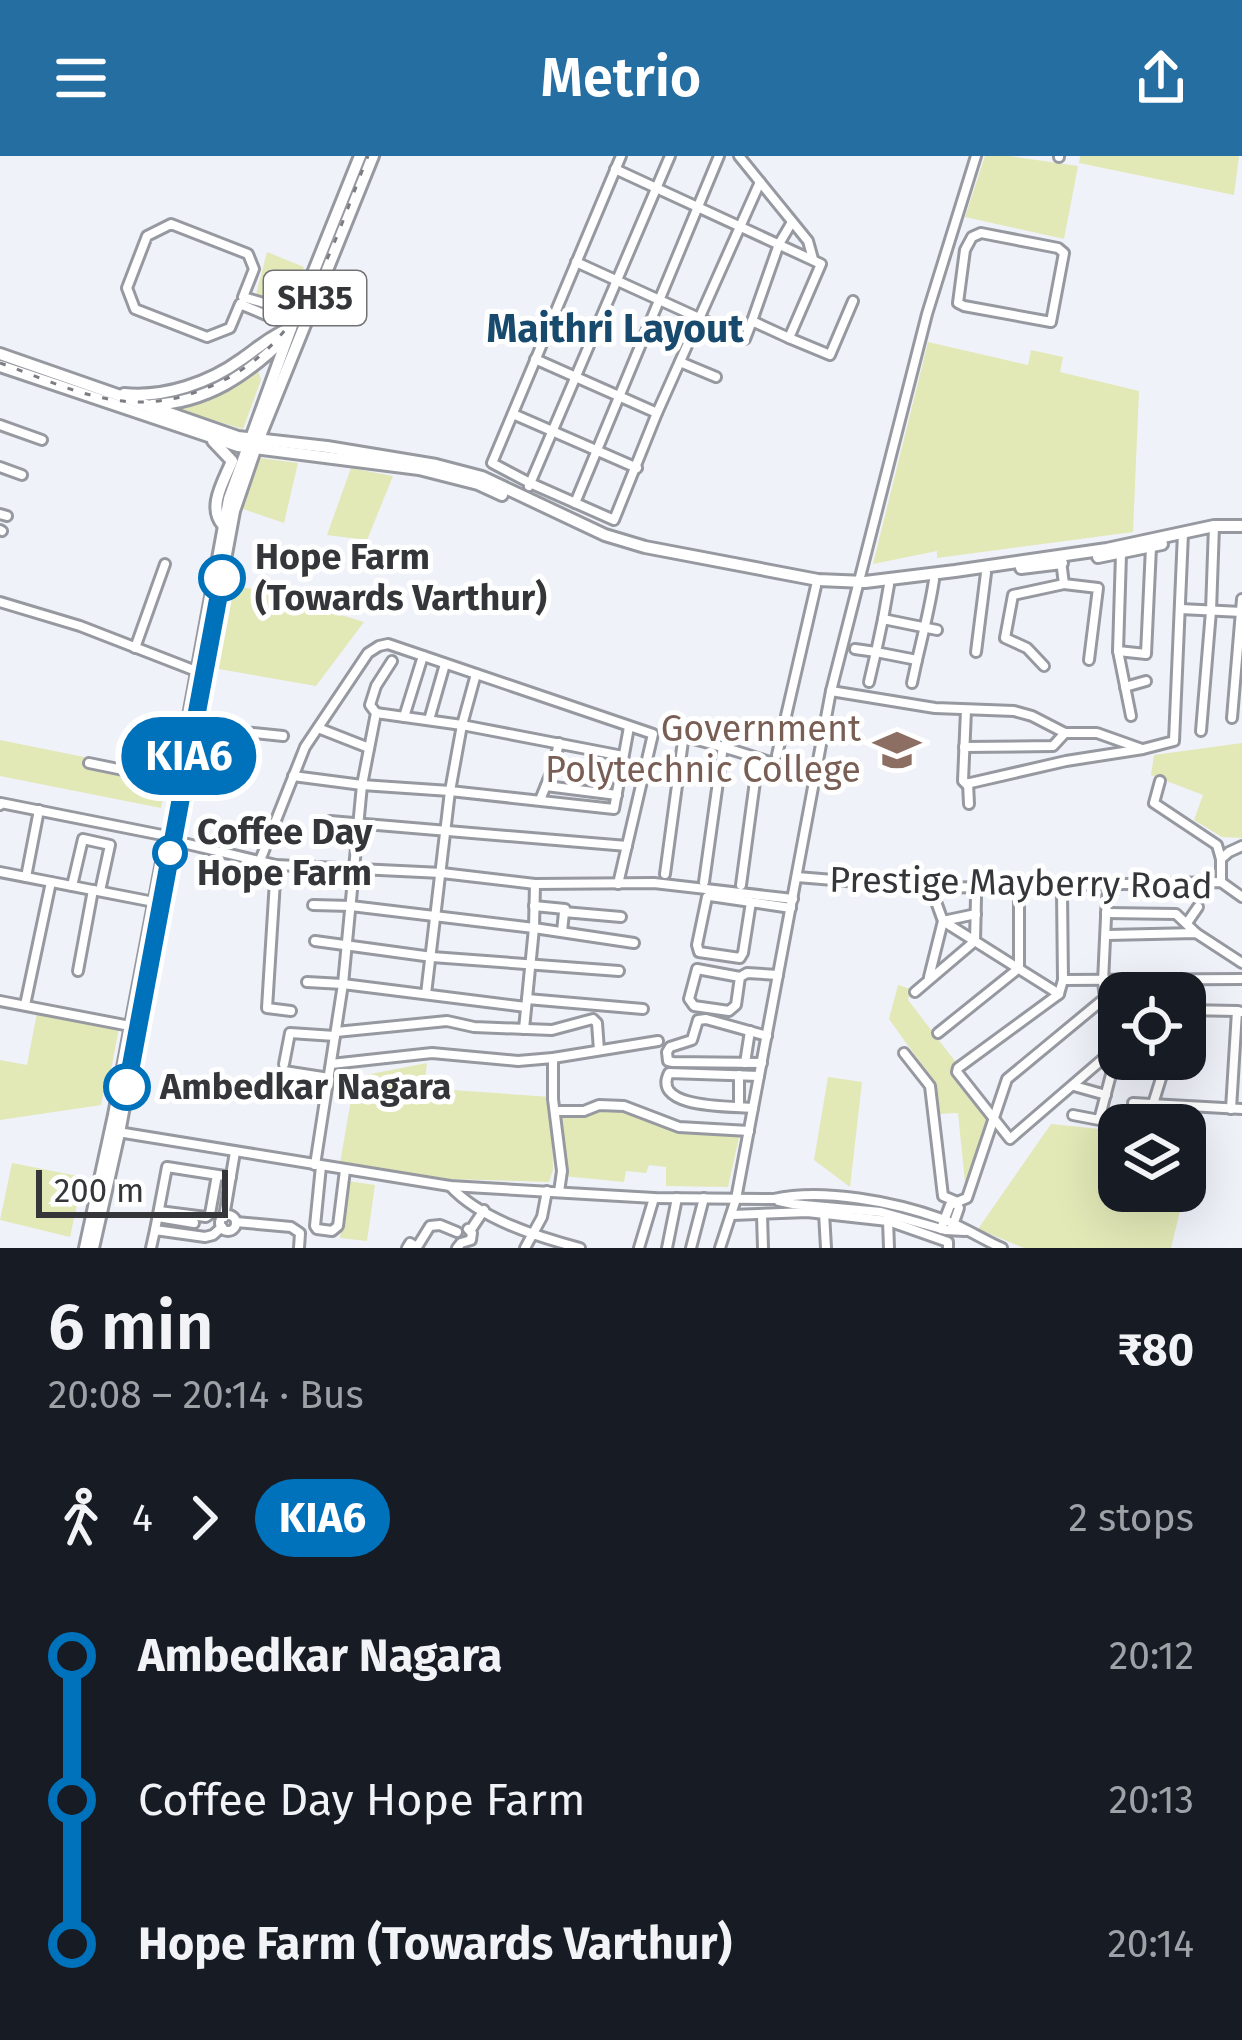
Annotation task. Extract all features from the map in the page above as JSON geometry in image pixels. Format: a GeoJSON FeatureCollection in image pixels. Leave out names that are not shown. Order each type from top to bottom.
{"type":"FeatureCollection","features":[{"type":"Feature","properties":{"kind":"main road","name":"SH35"},"geometry":{"type":"LineString","coordinates":[[89,1248],[170,838],[223,524],[291,329],[360,156]]}},
{"type":"Feature","properties":{"kind":"main road","name":"SH35"},"geometry":{"type":"LineString","coordinates":[[115,1132],[154,902],[252,444],[373,156]]}},
{"type":"Feature","properties":{"kind":"main road"},"geometry":{"type":"LineString","coordinates":[[143,405],[170,404],[219,389],[259,362],[291,329]]}},
{"type":"Feature","properties":{"kind":"main road"},"geometry":{"type":"LineString","coordinates":[[108,393],[137,396],[194,384],[219,375],[272,336],[291,329]]}},
{"type":"Feature","properties":{"kind":"main road"},"geometry":{"type":"LineString","coordinates":[[0,354],[23,369]]}},
{"type":"Feature","properties":{"kind":"main road"},"geometry":{"type":"LineString","coordinates":[[0,366],[38,374],[211,438],[528,489],[592,532],[663,552],[818,580],[858,585],[1121,554],[1183,536]]}},
{"type":"Feature","properties":{"kind":"main road"},"geometry":{"type":"LineString","coordinates":[[38,374],[108,393],[252,444]]}},
{"type":"Feature","properties":{"kind":"main road"},"geometry":{"type":"LineString","coordinates":[[211,438],[232,461],[214,509],[223,524]]}},
{"type":"Feature","properties":{"kind":"main road"},"geometry":{"type":"LineString","coordinates":[[480,480],[592,532],[662,558],[816,586],[934,580],[1214,530],[1242,530]]}},
{"type":"Feature","properties":{"kind":"main road"},"geometry":{"type":"LineString","coordinates":[[197,666],[209,618]]}},
{"type":"Feature","properties":{"kind":"street"},"geometry":{"type":"LineString","coordinates":[[621,156],[492,463],[528,489],[614,520],[760,182]]}},
{"type":"Feature","properties":{"kind":"street"},"geometry":{"type":"LineString","coordinates":[[528,489],[670,156]]}},
{"type":"Feature","properties":{"kind":"street"},"geometry":{"type":"LineString","coordinates":[[575,503],[719,156]]}},
{"type":"Feature","properties":{"kind":"street"},"geometry":{"type":"LineString","coordinates":[[739,156],[808,241],[813,259]]}},
{"type":"Feature","properties":{"kind":"street"},"geometry":{"type":"LineString","coordinates":[[720,1248],[736,1199],[831,691],[900,414],[976,156]]}},
{"type":"Feature","properties":{"kind":"street"},"geometry":{"type":"LineString","coordinates":[[615,169],[821,264],[789,338]]}},
{"type":"Feature","properties":{"kind":"street"},"geometry":{"type":"LineString","coordinates":[[576,262],[745,339],[792,221]]}},
{"type":"Feature","properties":{"kind":"street"},"geometry":{"type":"LineString","coordinates":[[171,224],[248,254],[254,269],[242,300],[230,328],[208,337],[135,309],[127,288],[147,236],[171,224]]}},
{"type":"Feature","properties":{"kind":"street"},"geometry":{"type":"LineString","coordinates":[[981,233],[1060,249],[1064,257],[1052,320],[961,305],[957,300],[965,250],[972,237],[981,233]]}},
{"type":"Feature","properties":{"kind":"street"},"geometry":{"type":"LineString","coordinates":[[948,246],[965,250]]}},
{"type":"Feature","properties":{"kind":"street"},"geometry":{"type":"LineString","coordinates":[[940,270],[960,275]]}},
{"type":"Feature","properties":{"kind":"street"},"geometry":{"type":"LineString","coordinates":[[242,300],[279,313]]}},
{"type":"Feature","properties":{"kind":"street"},"geometry":{"type":"LineString","coordinates":[[752,320],[830,355],[853,301]]}},
{"type":"Feature","properties":{"kind":"street"},"geometry":{"type":"LineString","coordinates":[[279,313],[289,307],[299,309]]}},
{"type":"Feature","properties":{"kind":"street"},"geometry":{"type":"LineString","coordinates":[[279,313],[281,322],[291,329]]}},
{"type":"Feature","properties":{"kind":"street"},"geometry":{"type":"LineString","coordinates":[[536,359],[657,413]]}},
{"type":"Feature","properties":{"kind":"street"},"geometry":{"type":"LineString","coordinates":[[680,362],[716,376]]}},
{"type":"Feature","properties":{"kind":"street"},"geometry":{"type":"LineString","coordinates":[[513,414],[637,469]]}},
{"type":"Feature","properties":{"kind":"street"},"geometry":{"type":"LineString","coordinates":[[0,425],[42,440]]}},
{"type":"Feature","properties":{"kind":"street"},"geometry":{"type":"LineString","coordinates":[[0,467],[22,475]]}},
{"type":"Feature","properties":{"kind":"street"},"geometry":{"type":"LineString","coordinates":[[1201,731],[1214,530]]}},
{"type":"Feature","properties":{"kind":"street"},"geometry":{"type":"LineString","coordinates":[[966,710],[962,781],[968,783],[1174,741],[1183,536]]}},
{"type":"Feature","properties":{"kind":"street"},"geometry":{"type":"LineString","coordinates":[[1118,651],[1146,654],[1151,547]]}},
{"type":"Feature","properties":{"kind":"street"},"geometry":{"type":"LineString","coordinates":[[1121,554],[1118,651],[1131,716]]}},
{"type":"Feature","properties":{"kind":"street"},"geometry":{"type":"LineString","coordinates":[[1061,560],[1064,584]]}},
{"type":"Feature","properties":{"kind":"street"},"geometry":{"type":"LineString","coordinates":[[135,648],[165,564]]}},
{"type":"Feature","properties":{"kind":"street"},"geometry":{"type":"LineString","coordinates":[[976,652],[986,573]]}},
{"type":"Feature","properties":{"kind":"street"},"geometry":{"type":"LineString","coordinates":[[912,682],[934,580]]}},
{"type":"Feature","properties":{"kind":"street"},"geometry":{"type":"LineString","coordinates":[[1044,666],[1028,648],[1005,638],[1013,596],[1064,584],[1098,588],[1088,660]]}},
{"type":"Feature","properties":{"kind":"street"},"geometry":{"type":"LineString","coordinates":[[869,682],[889,585]]}},
{"type":"Feature","properties":{"kind":"street"},"geometry":{"type":"LineString","coordinates":[[777,755],[816,586]]}},
{"type":"Feature","properties":{"kind":"street"},"geometry":{"type":"LineString","coordinates":[[1232,718],[1242,599]]}},
{"type":"Feature","properties":{"kind":"street"},"geometry":{"type":"LineString","coordinates":[[0,602],[197,666]]}},
{"type":"Feature","properties":{"kind":"street"},"geometry":{"type":"LineString","coordinates":[[1180,609],[1242,611]]}},
{"type":"Feature","properties":{"kind":"street"},"geometry":{"type":"LineString","coordinates":[[883,619],[937,630]]}},
{"type":"Feature","properties":{"kind":"street"},"geometry":{"type":"LineString","coordinates":[[259,863],[305,748],[374,648],[388,644],[652,734],[618,884]]}},
{"type":"Feature","properties":{"kind":"street"},"geometry":{"type":"LineString","coordinates":[[855,649],[917,660]]}},
{"type":"Feature","properties":{"kind":"street"},"geometry":{"type":"LineString","coordinates":[[404,717],[423,656]]}},
{"type":"Feature","properties":{"kind":"street"},"geometry":{"type":"LineString","coordinates":[[392,661],[373,693],[370,705],[376,713],[623,756]]}},
{"type":"Feature","properties":{"kind":"street"},"geometry":{"type":"LineString","coordinates":[[429,721],[445,664]]}},
{"type":"Feature","properties":{"kind":"street"},"geometry":{"type":"LineString","coordinates":[[426,994],[450,790],[476,674]]}},
{"type":"Feature","properties":{"kind":"street"},"geometry":{"type":"LineString","coordinates":[[1125,687],[1146,681]]}},
{"type":"Feature","properties":{"kind":"street"},"geometry":{"type":"LineString","coordinates":[[831,691],[935,708],[1013,711],[1065,733],[1097,733],[1143,749]]}},
{"type":"Feature","properties":{"kind":"street"},"geometry":{"type":"LineString","coordinates":[[345,1170],[338,1226],[332,1231],[317,1229],[318,1165],[343,984],[362,785],[376,713]]}},
{"type":"Feature","properties":{"kind":"street"},"geometry":{"type":"LineString","coordinates":[[195,727],[283,736]]}},
{"type":"Feature","properties":{"kind":"street"},"geometry":{"type":"LineString","coordinates":[[318,728],[369,748]]}},
{"type":"Feature","properties":{"kind":"street"},"geometry":{"type":"LineString","coordinates":[[293,776],[614,809],[629,728]]}},
{"type":"Feature","properties":{"kind":"street"},"geometry":{"type":"LineString","coordinates":[[964,747],[1053,746],[1065,733]]}},
{"type":"Feature","properties":{"kind":"street"},"geometry":{"type":"LineString","coordinates":[[665,874],[683,741],[689,738],[723,746],[815,776]]}},
{"type":"Feature","properties":{"kind":"street"},"geometry":{"type":"LineString","coordinates":[[540,800],[560,742]]}},
{"type":"Feature","properties":{"kind":"street"},"geometry":{"type":"LineString","coordinates":[[704,882],[723,746]]}},
{"type":"Feature","properties":{"kind":"street"},"geometry":{"type":"LineString","coordinates":[[740,886],[758,759]]}},
{"type":"Feature","properties":{"kind":"street"},"geometry":{"type":"LineString","coordinates":[[89,763],[176,781]]}},
{"type":"Feature","properties":{"kind":"street"},"geometry":{"type":"LineString","coordinates":[[553,767],[620,778]]}},
{"type":"Feature","properties":{"kind":"street"},"geometry":{"type":"LineString","coordinates":[[1160,781],[1154,803],[1217,845],[1221,882]]}},
{"type":"Feature","properties":{"kind":"street"},"geometry":{"type":"LineString","coordinates":[[968,783],[969,803]]}},
{"type":"Feature","properties":{"kind":"street"},"geometry":{"type":"LineString","coordinates":[[546,786],[616,795]]}},
{"type":"Feature","properties":{"kind":"street"},"geometry":{"type":"LineString","coordinates":[[0,805],[170,838],[276,866],[442,873],[535,884],[654,883],[792,904]]}},
{"type":"Feature","properties":{"kind":"street"},"geometry":{"type":"LineString","coordinates":[[26,877],[39,810]]}},
{"type":"Feature","properties":{"kind":"street"},"geometry":{"type":"LineString","coordinates":[[330,820],[627,847]]}},
{"type":"Feature","properties":{"kind":"street"},"geometry":{"type":"LineString","coordinates":[[72,886],[83,839],[110,845],[78,971]]}},
{"type":"Feature","properties":{"kind":"street"},"geometry":{"type":"LineString","coordinates":[[1221,859],[1242,846]]}},
{"type":"Feature","properties":{"kind":"street"},"geometry":{"type":"LineString","coordinates":[[276,866],[267,1008],[291,1011]]}},
{"type":"Feature","properties":{"kind":"street"},"geometry":{"type":"LineString","coordinates":[[0,872],[154,902]]}},
{"type":"Feature","properties":{"kind":"street","name":"Prestige Mayberry Road"},"geometry":{"type":"LineString","coordinates":[[797,878],[931,888],[1221,882],[1242,897]]}},
{"type":"Feature","properties":{"kind":"street"},"geometry":{"type":"LineString","coordinates":[[25,1005],[51,882]]}},
{"type":"Feature","properties":{"kind":"street"},"geometry":{"type":"LineString","coordinates":[[524,1029],[535,884]]}},
{"type":"Feature","properties":{"kind":"street"},"geometry":{"type":"LineString","coordinates":[[929,978],[943,922],[931,888]]}},
{"type":"Feature","properties":{"kind":"street"},"geometry":{"type":"LineString","coordinates":[[1018,892],[1019,968]]}},
{"type":"Feature","properties":{"kind":"street"},"geometry":{"type":"LineString","coordinates":[[1062,893],[1059,994],[958,1072],[1010,1139],[1098,1063]]}},
{"type":"Feature","properties":{"kind":"street"},"geometry":{"type":"LineString","coordinates":[[1103,972],[1107,896]]}},
{"type":"Feature","properties":{"kind":"street"},"geometry":{"type":"LineString","coordinates":[[751,902],[740,958],[700,952],[697,945],[706,897],[792,904]]}},
{"type":"Feature","properties":{"kind":"street"},"geometry":{"type":"LineString","coordinates":[[915,992],[975,941],[976,897]]}},
{"type":"Feature","properties":{"kind":"street"},"geometry":{"type":"LineString","coordinates":[[313,905],[634,943]]}},
{"type":"Feature","properties":{"kind":"street"},"geometry":{"type":"LineString","coordinates":[[534,906],[565,909],[562,932]]}},
{"type":"Feature","properties":{"kind":"street"},"geometry":{"type":"LineString","coordinates":[[1187,923],[1198,907]]}},
{"type":"Feature","properties":{"kind":"street"},"geometry":{"type":"LineString","coordinates":[[564,912],[621,916]]}},
{"type":"Feature","properties":{"kind":"street"},"geometry":{"type":"LineString","coordinates":[[1106,913],[1176,914],[1196,933]]}},
{"type":"Feature","properties":{"kind":"street"},"geometry":{"type":"LineString","coordinates":[[943,922],[976,914]]}},
{"type":"Feature","properties":{"kind":"street"},"geometry":{"type":"LineString","coordinates":[[943,922],[1059,994]]}},
{"type":"Feature","properties":{"kind":"street"},"geometry":{"type":"LineString","coordinates":[[1107,935],[1196,933],[1242,963]]}},
{"type":"Feature","properties":{"kind":"street"},"geometry":{"type":"LineString","coordinates":[[315,941],[432,957],[619,971]]}},
{"type":"Feature","properties":{"kind":"street"},"geometry":{"type":"LineString","coordinates":[[938,1033],[1019,968]]}},
{"type":"Feature","properties":{"kind":"street"},"geometry":{"type":"LineString","coordinates":[[740,977],[736,1005],[729,1011],[694,1006],[688,999],[697,969],[740,977],[746,973],[778,975]]}},
{"type":"Feature","properties":{"kind":"street"},"geometry":{"type":"LineString","coordinates":[[1206,980],[1242,979]]}},
{"type":"Feature","properties":{"kind":"street"},"geometry":{"type":"LineString","coordinates":[[1063,980],[1098,982]]}},
{"type":"Feature","properties":{"kind":"street"},"geometry":{"type":"LineString","coordinates":[[307,982],[643,1009]]}},
{"type":"Feature","properties":{"kind":"street"},"geometry":{"type":"LineString","coordinates":[[0,1000],[130,1026]]}},
{"type":"Feature","properties":{"kind":"street"},"geometry":{"type":"LineString","coordinates":[[947,1226],[950,1205],[967,1198],[1007,1079],[1098,1006]]}},
{"type":"Feature","properties":{"kind":"street"},"geometry":{"type":"LineString","coordinates":[[1206,1010],[1239,1011],[1237,1109],[1206,1108]]}},
{"type":"Feature","properties":{"kind":"street"},"geometry":{"type":"LineString","coordinates":[[329,1078],[284,1068],[290,1033],[336,1034],[447,1021],[474,1027],[558,1029],[593,1019],[598,1050]]}},
{"type":"Feature","properties":{"kind":"street"},"geometry":{"type":"LineString","coordinates":[[762,1063],[673,1062],[667,1052],[692,1040],[698,1020],[767,1036]]}},
{"type":"Feature","properties":{"kind":"street"},"geometry":{"type":"LineString","coordinates":[[745,1063],[750,1031]]}},
{"type":"Feature","properties":{"kind":"street"},"geometry":{"type":"LineString","coordinates":[[331,1064],[432,1053],[518,1061],[653,1041]]}},
{"type":"Feature","properties":{"kind":"street"},"geometry":{"type":"LineString","coordinates":[[904,1053],[930,1086],[944,1196],[956,1202]]}},
{"type":"Feature","properties":{"kind":"street"},"geometry":{"type":"LineString","coordinates":[[553,1058],[562,1171],[559,1192]]}},
{"type":"Feature","properties":{"kind":"street"},"geometry":{"type":"LineString","coordinates":[[753,1108],[682,1100],[664,1083],[669,1073],[759,1076]]}},
{"type":"Feature","properties":{"kind":"street"},"geometry":{"type":"LineString","coordinates":[[739,1076],[739,1107]]}},
{"type":"Feature","properties":{"kind":"street"},"geometry":{"type":"LineString","coordinates":[[1072,1115],[1099,1120],[1110,1080]]}},
{"type":"Feature","properties":{"kind":"street"},"geometry":{"type":"LineString","coordinates":[[1073,1085],[1106,1095]]}},
{"type":"Feature","properties":{"kind":"street"},"geometry":{"type":"LineString","coordinates":[[1132,1103],[1143,1104]]}},
{"type":"Feature","properties":{"kind":"street"},"geometry":{"type":"LineString","coordinates":[[557,1111],[624,1106],[680,1127],[749,1131]]}},
{"type":"Feature","properties":{"kind":"street"},"geometry":{"type":"LineString","coordinates":[[115,1132],[450,1186],[654,1198],[774,1199],[888,1213],[966,1231],[995,1247]]}},
{"type":"Feature","properties":{"kind":"street"},"geometry":{"type":"LineString","coordinates":[[223,1222],[235,1152]]}},
{"type":"Feature","properties":{"kind":"street"},"geometry":{"type":"LineString","coordinates":[[151,1248],[167,1167],[231,1177]]}},
{"type":"Feature","properties":{"kind":"street"},"geometry":{"type":"LineString","coordinates":[[158,1214],[206,1217],[217,1175]]}},
{"type":"Feature","properties":{"kind":"street"},"geometry":{"type":"LineString","coordinates":[[450,1186],[532,1235],[580,1248]]}},
{"type":"Feature","properties":{"kind":"street"},"geometry":{"type":"LineString","coordinates":[[525,1248],[545,1208],[547,1191]]}},
{"type":"Feature","properties":{"kind":"street"},"geometry":{"type":"LineString","coordinates":[[639,1248],[654,1198]]}},
{"type":"Feature","properties":{"kind":"street"},"geometry":{"type":"LineString","coordinates":[[667,1248],[677,1198]]}},
{"type":"Feature","properties":{"kind":"street"},"geometry":{"type":"LineString","coordinates":[[692,1248],[704,1198]]}},
{"type":"Feature","properties":{"kind":"street"},"geometry":{"type":"LineString","coordinates":[[471,1229],[457,1232],[463,1246],[471,1240],[471,1229],[484,1210]]}},
{"type":"Feature","properties":{"kind":"street"},"geometry":{"type":"LineString","coordinates":[[888,1213],[889,1248]]}},
{"type":"Feature","properties":{"kind":"street"},"geometry":{"type":"LineString","coordinates":[[731,1215],[888,1213],[948,1242],[948,1248]]}},
{"type":"Feature","properties":{"kind":"street"},"geometry":{"type":"LineString","coordinates":[[158,1214],[194,1223]]}},
{"type":"Feature","properties":{"kind":"street"},"geometry":{"type":"LineString","coordinates":[[824,1214],[826,1248]]}},
{"type":"Feature","properties":{"kind":"street"},"geometry":{"type":"LineString","coordinates":[[762,1215],[764,1248]]}},
{"type":"Feature","properties":{"kind":"street"},"geometry":{"type":"LineString","coordinates":[[155,1230],[205,1237],[232,1216],[236,1222],[291,1226],[300,1233],[299,1248]]}},
{"type":"Feature","properties":{"kind":"street"},"geometry":{"type":"LineString","coordinates":[[407,1248],[410,1243],[418,1247],[430,1226],[457,1232]]}},
{"type":"Feature","properties":{"kind":"green space"},"geometry":{"type":"Polygon","coordinates":[[[985,156],[1078,166],[1064,239],[965,217],[985,156]]]}},
{"type":"Feature","properties":{"kind":"green space"},"geometry":{"type":"Polygon","coordinates":[[[1080,156],[1239,156],[1234,195],[1079,163],[1080,156]]]}},
{"type":"Feature","properties":{"kind":"green space"},"geometry":{"type":"Polygon","coordinates":[[[267,252],[304,267],[287,305],[277,307],[255,299],[267,252]]]}},
{"type":"Feature","properties":{"kind":"green space"},"geometry":{"type":"Polygon","coordinates":[[[928,342],[1028,365],[1031,350],[1063,357],[1060,372],[1139,391],[1133,532],[937,558],[937,551],[873,564],[928,342]]]}},
{"type":"Feature","properties":{"kind":"green space"},"geometry":{"type":"Polygon","coordinates":[[[258,370],[261,380],[243,429],[173,408],[222,392],[258,370]]]}},
{"type":"Feature","properties":{"kind":"green space"},"geometry":{"type":"Polygon","coordinates":[[[260,458],[298,463],[284,523],[243,509],[260,458]]]}},
{"type":"Feature","properties":{"kind":"green space"},"geometry":{"type":"Polygon","coordinates":[[[351,468],[393,476],[367,540],[327,535],[351,468]]]}},
{"type":"Feature","properties":{"kind":"green space"},"geometry":{"type":"Polygon","coordinates":[[[228,585],[364,622],[316,686],[213,668],[228,585]]]}},
{"type":"Feature","properties":{"kind":"green space"},"geometry":{"type":"Polygon","coordinates":[[[0,740],[168,774],[161,808],[0,776],[0,740]]]}},
{"type":"Feature","properties":{"kind":"green space"},"geometry":{"type":"Polygon","coordinates":[[[1242,743],[1242,838],[1222,837],[1194,820],[1203,795],[1151,775],[1154,755],[1242,743]]]}},
{"type":"Feature","properties":{"kind":"green space"},"geometry":{"type":"Polygon","coordinates":[[[898,985],[911,989],[908,1000],[958,1065],[952,1070],[988,1121],[966,1192],[958,1113],[938,1114],[935,1083],[889,1019],[898,985]]]}},
{"type":"Feature","properties":{"kind":"green space"},"geometry":{"type":"Polygon","coordinates":[[[37,1013],[119,1028],[101,1105],[0,1120],[0,1060],[27,1065],[37,1013]]]}},
{"type":"Feature","properties":{"kind":"green space"},"geometry":{"type":"Polygon","coordinates":[[[427,1063],[424,1088],[551,1097],[553,1170],[549,1182],[446,1179],[340,1163],[355,1077],[427,1063]]]}},
{"type":"Feature","properties":{"kind":"green space"},"geometry":{"type":"Polygon","coordinates":[[[828,1077],[862,1082],[850,1187],[814,1160],[828,1077]]]}},
{"type":"Feature","properties":{"kind":"green space"},"geometry":{"type":"Polygon","coordinates":[[[619,1108],[692,1133],[740,1133],[728,1187],[666,1186],[666,1167],[649,1165],[646,1173],[626,1171],[624,1182],[563,1176],[562,1115],[619,1108]]]}},
{"type":"Feature","properties":{"kind":"green space"},"geometry":{"type":"Polygon","coordinates":[[[1051,1124],[1098,1129],[1098,1212],[1180,1212],[1171,1248],[1024,1248],[978,1229],[1051,1124]]]}},
{"type":"Feature","properties":{"kind":"green space"},"geometry":{"type":"Polygon","coordinates":[[[12,1163],[83,1177],[70,1237],[0,1220],[12,1163]]]}},
{"type":"Feature","properties":{"kind":"green space"},"geometry":{"type":"Polygon","coordinates":[[[348,1181],[375,1185],[367,1241],[340,1238],[348,1181]]]}},
{"type":"Feature","properties":{"kind":"railway"},"geometry":{"type":"LineString","coordinates":[[0,363],[85,394],[137,402],[182,396],[239,372],[291,322],[310,292],[368,156]]}},
{"type":"Feature","properties":{"kind":"bus line","name":"KIA6"},"geometry":{"type":"LineString","coordinates":[[127,1087],[222,578]]}},
{"type":"Feature","properties":{"kind":"place","name":"Hope Farm (Towards Varthur)"},"geometry":{"type":"Point","coordinates":[222,578]}},
{"type":"Feature","properties":{"kind":"place","name":"Government Polytechnic College"},"geometry":{"type":"Point","coordinates":[897,750]}},
{"type":"Feature","properties":{"kind":"place","name":"Coffee Day Hope Farm"},"geometry":{"type":"Point","coordinates":[170,853]}},
{"type":"Feature","properties":{"kind":"place","name":"Ambedkar Nagara"},"geometry":{"type":"Point","coordinates":[127,1087]}},
{"type":"Feature","properties":{"kind":"district","name":"Maithri Layout"},"geometry":{"type":"Point","coordinates":[615,329]}}]}
